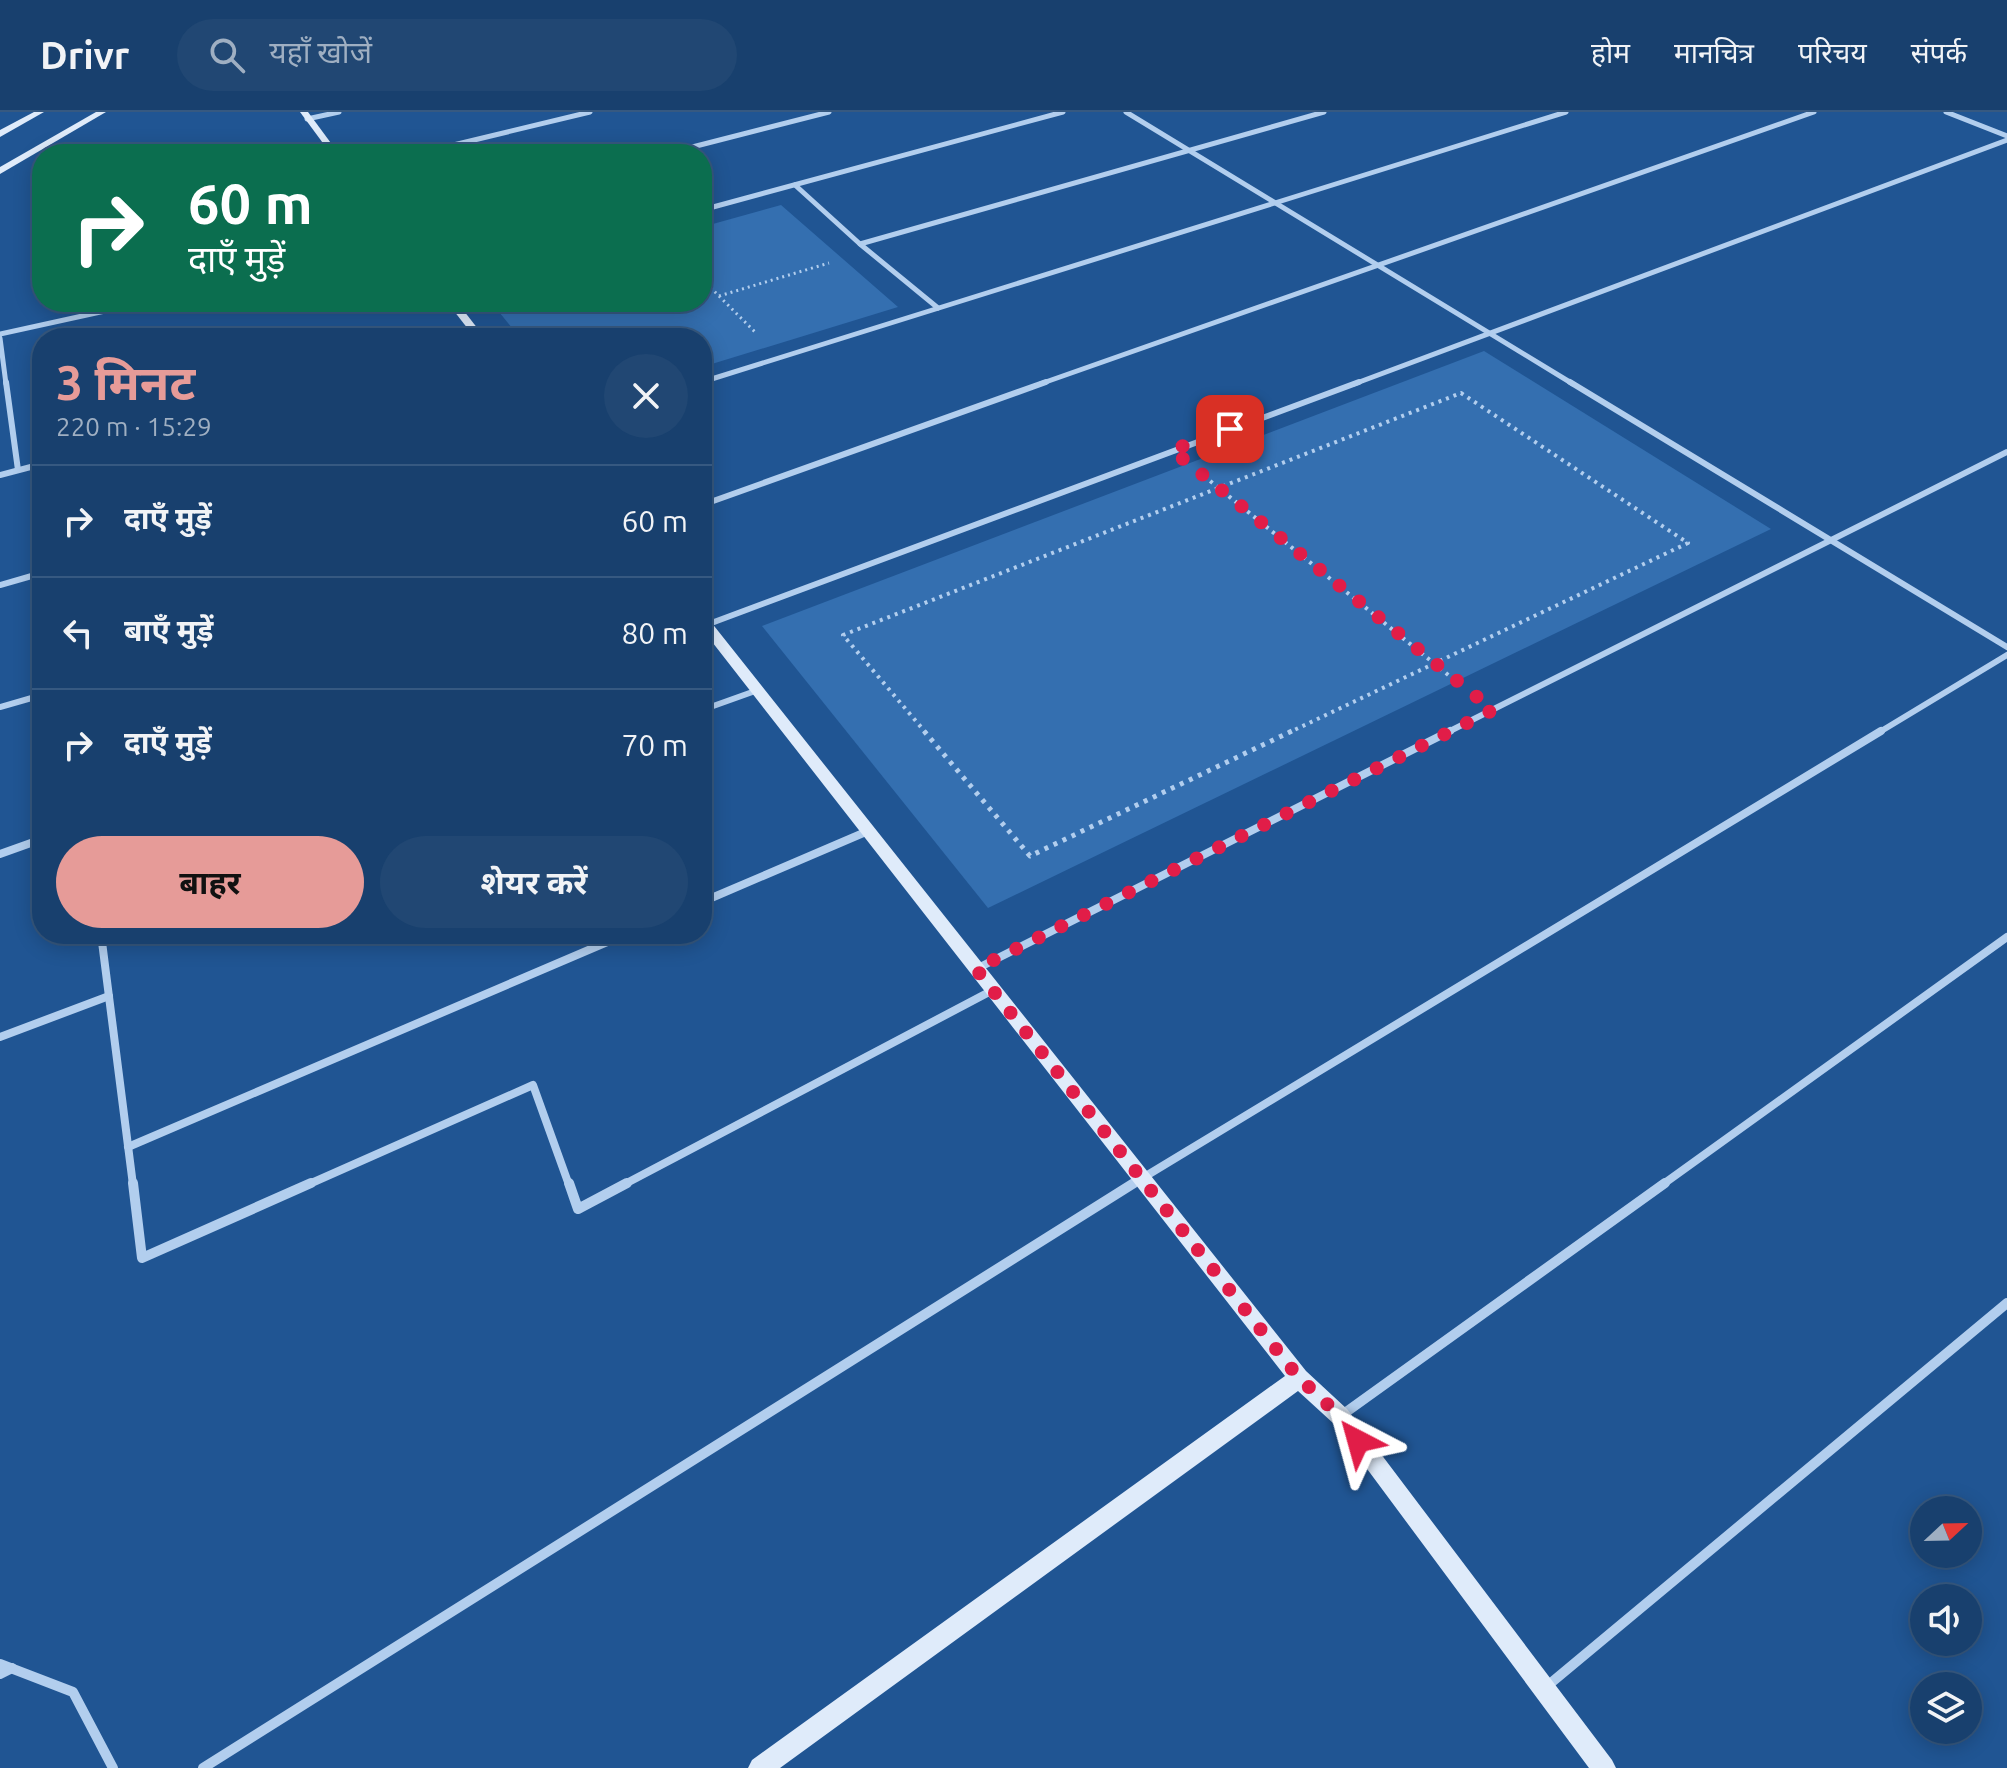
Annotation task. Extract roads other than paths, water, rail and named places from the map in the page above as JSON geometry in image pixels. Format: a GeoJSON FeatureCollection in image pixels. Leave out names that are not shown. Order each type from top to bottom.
{"type":"FeatureCollection","features":[{"type":"Feature","properties":{"kind":"street"},"geometry":{"type":"LineString","coordinates":[[0,134],[40,112]]}},
{"type":"Feature","properties":{"kind":"street"},"geometry":{"type":"LineString","coordinates":[[47,144],[102,112]]}},
{"type":"Feature","properties":{"kind":"street"},"geometry":{"type":"LineString","coordinates":[[306,115],[339,112]]}},
{"type":"Feature","properties":{"kind":"street"},"geometry":{"type":"LineString","coordinates":[[457,144],[590,112]]}},
{"type":"Feature","properties":{"kind":"street"},"geometry":{"type":"LineString","coordinates":[[704,144],[829,112]]}},
{"type":"Feature","properties":{"kind":"street"},"geometry":{"type":"LineString","coordinates":[[712,207],[1063,112]]}},
{"type":"Feature","properties":{"kind":"street"},"geometry":{"type":"LineString","coordinates":[[1126,112],[2007,647]]}},
{"type":"Feature","properties":{"kind":"street"},"geometry":{"type":"LineString","coordinates":[[860,244],[1324,112]]}},
{"type":"Feature","properties":{"kind":"street"},"geometry":{"type":"LineString","coordinates":[[712,379],[1566,112]]}},
{"type":"Feature","properties":{"kind":"street"},"geometry":{"type":"LineString","coordinates":[[712,501],[1373,264],[1814,112]]}},
{"type":"Feature","properties":{"kind":"street"},"geometry":{"type":"LineString","coordinates":[[1946,112],[2007,138]]}},
{"type":"Feature","properties":{"kind":"street"},"geometry":{"type":"LineString","coordinates":[[306,115],[328,144]]}},
{"type":"Feature","properties":{"kind":"street"},"geometry":{"type":"LineString","coordinates":[[712,619],[2007,138]]}},
{"type":"Feature","properties":{"kind":"street"},"geometry":{"type":"LineString","coordinates":[[0,171],[32,152]]}},
{"type":"Feature","properties":{"kind":"street"},"geometry":{"type":"LineString","coordinates":[[795,185],[938,308]]}},
{"type":"Feature","properties":{"kind":"street"},"geometry":{"type":"LineString","coordinates":[[34,328],[103,312]]}},
{"type":"Feature","properties":{"kind":"street"},"geometry":{"type":"LineString","coordinates":[[460,312],[472,328]]}},
{"type":"Feature","properties":{"kind":"street"},"geometry":{"type":"LineString","coordinates":[[18,470],[0,336],[32,329]]}},
{"type":"Feature","properties":{"kind":"street"},"geometry":{"type":"LineString","coordinates":[[976,969],[2007,452]]}},
{"type":"Feature","properties":{"kind":"street"},"geometry":{"type":"LineString","coordinates":[[0,475],[32,466]]}},
{"type":"Feature","properties":{"kind":"street"},"geometry":{"type":"LineString","coordinates":[[0,585],[32,576]]}},
{"type":"Feature","properties":{"kind":"street"},"geometry":{"type":"LineString","coordinates":[[712,632],[1299,1378],[1340,1416],[1542,1690],[1604,1768]]}},
{"type":"Feature","properties":{"kind":"street"},"geometry":{"type":"LineString","coordinates":[[203,1768],[1142,1178],[2007,655]]}},
{"type":"Feature","properties":{"kind":"street"},"geometry":{"type":"LineString","coordinates":[[712,706],[758,690]]}},
{"type":"Feature","properties":{"kind":"street"},"geometry":{"type":"LineString","coordinates":[[0,707],[32,698]]}},
{"type":"Feature","properties":{"kind":"street"},"geometry":{"type":"LineString","coordinates":[[712,898],[868,831]]}},
{"type":"Feature","properties":{"kind":"street"},"geometry":{"type":"LineString","coordinates":[[0,854],[32,843]]}},
{"type":"Feature","properties":{"kind":"street"},"geometry":{"type":"LineString","coordinates":[[1340,1416],[2007,937]]}},
{"type":"Feature","properties":{"kind":"street"},"geometry":{"type":"LineString","coordinates":[[102,944],[142,1258],[533,1085],[578,1209],[993,990]]}},
{"type":"Feature","properties":{"kind":"street"},"geometry":{"type":"LineString","coordinates":[[128,1147],[603,944]]}},
{"type":"Feature","properties":{"kind":"street"},"geometry":{"type":"LineString","coordinates":[[0,1037],[109,996]]}},
{"type":"Feature","properties":{"kind":"street"},"geometry":{"type":"LineString","coordinates":[[1542,1690],[2007,1303]]}},
{"type":"Feature","properties":{"kind":"street"},"geometry":{"type":"LineString","coordinates":[[760,1768],[1299,1378]]}},
{"type":"Feature","properties":{"kind":"street"},"geometry":{"type":"LineString","coordinates":[[4,1669],[73,1692],[113,1768]]}}]}
